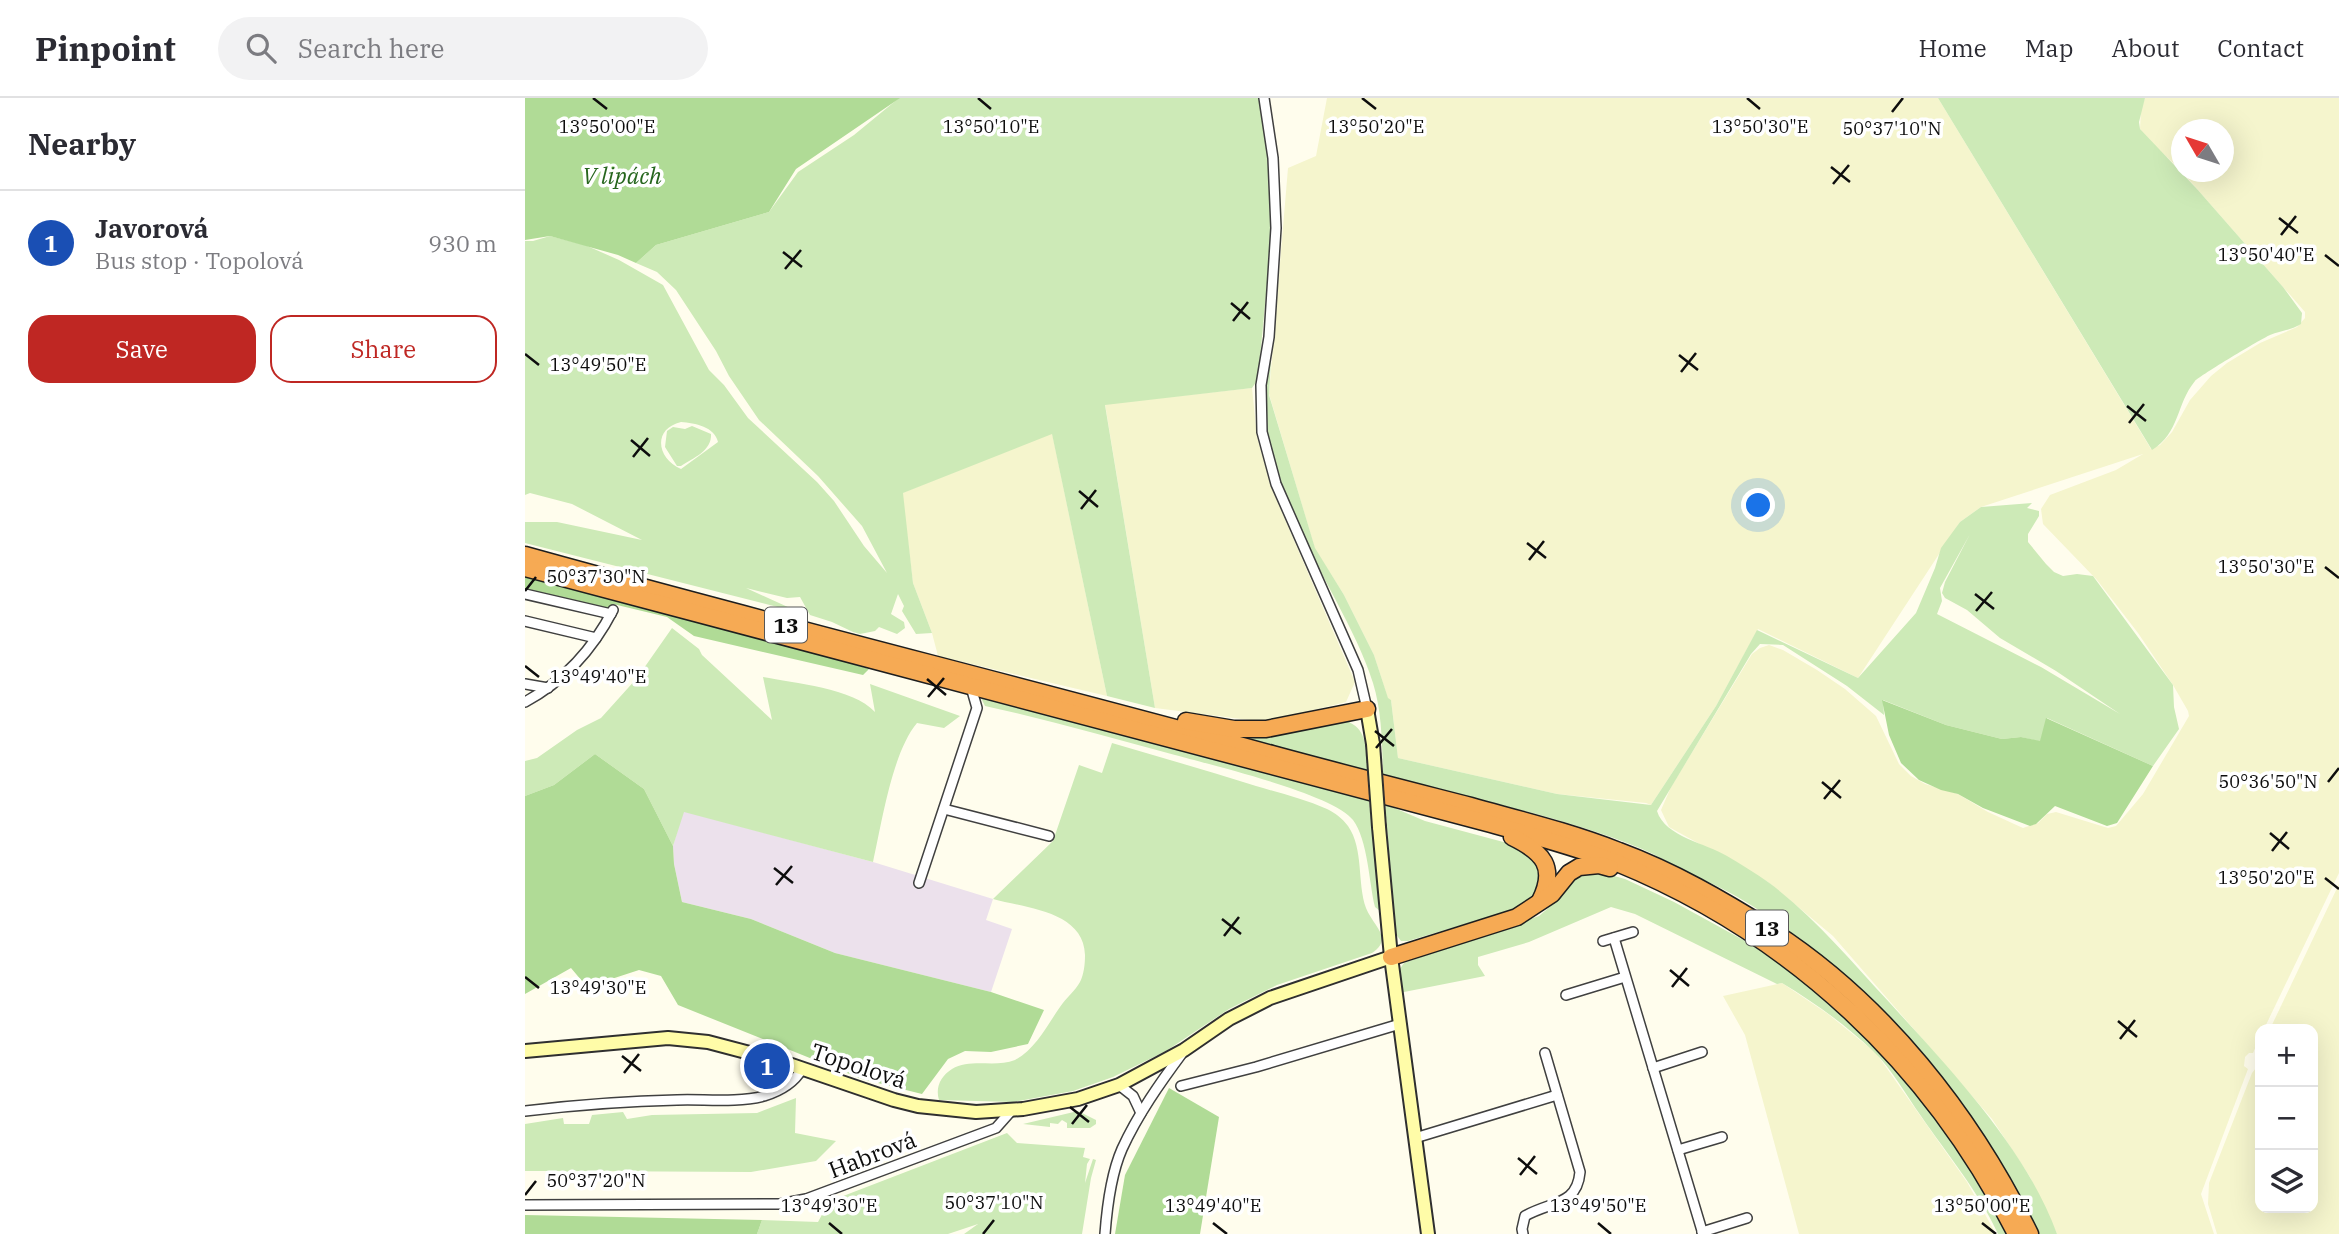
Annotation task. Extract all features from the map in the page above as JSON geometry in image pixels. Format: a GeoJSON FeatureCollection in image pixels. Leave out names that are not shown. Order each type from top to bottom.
{"type":"FeatureCollection","features":[{"type":"Feature","properties":{"kind":"highway","name":"13"},"geometry":{"type":"LineString","coordinates":[[525,555],[1119,711],[1587,839],[1651,864],[1716,897],[1774,932],[1857,999],[1921,1065],[1973,1135],[2000,1177],[2030,1234]]}},
{"type":"Feature","properties":{"kind":"highway","name":"13"},"geometry":{"type":"LineString","coordinates":[[525,568],[1517,832],[1615,862],[1678,890],[1767,943],[1849,1009],[1913,1075],[1963,1143],[1990,1185],[2016,1234]]}},
{"type":"Feature","properties":{"kind":"highway"},"geometry":{"type":"LineString","coordinates":[[1119,711],[1234,729],[1266,729],[1367,709]]}},
{"type":"Feature","properties":{"kind":"highway"},"geometry":{"type":"LineString","coordinates":[[1394,799],[1421,812],[1507,835],[1535,850],[1548,868],[1549,878],[1548,887],[1538,905]]}},
{"type":"Feature","properties":{"kind":"highway"},"geometry":{"type":"LineString","coordinates":[[1391,957],[1517,918],[1552,894],[1569,873],[1579,867],[1599,865],[1640,880],[1767,943]]}},
{"type":"Feature","properties":{"kind":"street"},"geometry":{"type":"LineString","coordinates":[[1264,98],[1273,158],[1276,228],[1269,337],[1261,385],[1262,432],[1276,484],[1358,670],[1367,709],[1373,744],[1391,957],[1429,1234]]}},
{"type":"Feature","properties":{"kind":"street"},"geometry":{"type":"LineString","coordinates":[[525,594],[612,612],[573,668],[525,702]]}},
{"type":"Feature","properties":{"kind":"street"},"geometry":{"type":"LineString","coordinates":[[525,621],[596,638]]}},
{"type":"Feature","properties":{"kind":"street"},"geometry":{"type":"LineString","coordinates":[[525,684],[548,688]]}},
{"type":"Feature","properties":{"kind":"street"},"geometry":{"type":"LineString","coordinates":[[919,883],[977,708],[971,687]]}},
{"type":"Feature","properties":{"kind":"street"},"geometry":{"type":"LineString","coordinates":[[944,809],[1049,836]]}},
{"type":"Feature","properties":{"kind":"street"},"geometry":{"type":"LineString","coordinates":[[1603,941],[1633,932]]}},
{"type":"Feature","properties":{"kind":"street"},"geometry":{"type":"LineString","coordinates":[[1614,938],[1703,1233],[1747,1218]]}},
{"type":"Feature","properties":{"kind":"street","name":"Topolová"},"geometry":{"type":"LineString","coordinates":[[525,1051],[668,1038],[721,1044],[894,1100],[931,1108],[976,1112],[1012,1111],[1048,1106],[1119,1085],[1184,1050],[1229,1019],[1270,998],[1391,957]]}},
{"type":"Feature","properties":{"kind":"street"},"geometry":{"type":"LineString","coordinates":[[1566,995],[1625,977]]}},
{"type":"Feature","properties":{"kind":"street"},"geometry":{"type":"LineString","coordinates":[[1181,1086],[1257,1067],[1400,1024]]}},
{"type":"Feature","properties":{"kind":"street"},"geometry":{"type":"LineString","coordinates":[[1105,1234],[1108,1205],[1121,1152],[1142,1112],[1184,1050]]}},
{"type":"Feature","properties":{"kind":"street"},"geometry":{"type":"LineString","coordinates":[[1653,1068],[1702,1052]]}},
{"type":"Feature","properties":{"kind":"street"},"geometry":{"type":"LineString","coordinates":[[1523,1234],[1525,1216],[1566,1198],[1576,1192],[1579,1184],[1580,1171],[1545,1053]]}},
{"type":"Feature","properties":{"kind":"street"},"geometry":{"type":"LineString","coordinates":[[525,1111],[600,1102],[740,1099],[764,1096],[787,1086],[796,1079],[802,1069]]}},
{"type":"Feature","properties":{"kind":"street"},"geometry":{"type":"LineString","coordinates":[[1119,1085],[1133,1096],[1142,1112]]}},
{"type":"Feature","properties":{"kind":"street"},"geometry":{"type":"LineString","coordinates":[[1415,1138],[1557,1095]]}},
{"type":"Feature","properties":{"kind":"street","name":"Habrová"},"geometry":{"type":"LineString","coordinates":[[525,1205],[780,1204],[806,1199],[996,1128],[1012,1111]]}},
{"type":"Feature","properties":{"kind":"street"},"geometry":{"type":"LineString","coordinates":[[1678,1150],[1722,1137]]}},
{"type":"Feature","properties":{"kind":"shaded area"},"geometry":{"type":"Polygon","coordinates":[[[683,811],[873,862],[993,899],[986,920],[1012,929],[991,992],[835,953],[751,919],[682,902],[673,846],[683,811]]]}},
{"type":"Feature","properties":{"kind":"green space","name":"V lipách"},"geometry":{"type":"Polygon","coordinates":[[[525,98],[900,98],[796,169],[769,212],[656,245],[636,263],[618,255],[550,236],[525,240],[525,98]]]}},
{"type":"Feature","properties":{"kind":"green space"},"geometry":{"type":"Polygon","coordinates":[[[899,98],[1260,98],[1267,141],[1273,220],[1258,379],[1252,388],[1105,405],[1155,708],[1107,696],[1052,434],[903,493],[913,583],[932,633],[916,634],[902,611],[904,606],[898,594],[891,614],[904,622],[905,628],[897,634],[879,627],[875,631],[860,634],[810,615],[800,597],[787,598],[746,588],[801,613],[525,543],[525,522],[557,522],[642,540],[572,504],[530,493],[525,495],[525,241],[550,236],[585,245],[619,260],[663,285],[709,370],[724,385],[748,418],[834,501],[864,546],[887,573],[862,526],[818,476],[759,420],[676,290],[657,272],[636,263],[656,245],[769,212],[798,172],[854,135],[899,98]],[[681,422],[665,431],[661,444],[667,458],[681,469],[718,442],[709,429],[681,422]]]}},
{"type":"Feature","properties":{"kind":"green space"},"geometry":{"type":"Polygon","coordinates":[[[1327,98],[1938,98],[2151,449],[2160,445],[2172,432],[2190,400],[2211,376],[2260,343],[2297,327],[2305,318],[2305,312],[2191,182],[2234,182],[2234,119],[2171,119],[2171,161],[2140,129],[2145,98],[2339,98],[2339,873],[2266,1024],[2255,1024],[2255,1048],[2253,1053],[2245,1057],[2244,1066],[2248,1069],[2201,1194],[2214,1234],[2057,1234],[2030,1177],[1992,1119],[1833,936],[1768,882],[1669,827],[1661,810],[1671,787],[1752,654],[1769,645],[1817,670],[1845,689],[1876,716],[1899,764],[1911,776],[1925,784],[1958,794],[2023,828],[2038,823],[2047,814],[2056,812],[2108,828],[2116,826],[2143,794],[2189,716],[2188,711],[2138,633],[2097,580],[2043,524],[2041,509],[2050,495],[2116,470],[2143,454],[1981,507],[1960,522],[1858,678],[1758,629],[1716,706],[1651,805],[1557,794],[1398,758],[1391,700],[1388,699],[1374,655],[1344,595],[1315,549],[1269,394],[1288,168],[1316,156],[1327,98]]]}},
{"type":"Feature","properties":{"kind":"green space"},"geometry":{"type":"Polygon","coordinates":[[[1938,98],[2145,98],[2139,122],[2140,129],[2171,162],[2171,182],[2190,182],[2283,287],[2302,313],[2301,324],[2264,338],[2195,381],[2184,399],[2173,427],[2152,450],[1938,98]]]}},
{"type":"Feature","properties":{"kind":"green space"},"geometry":{"type":"Polygon","coordinates":[[[1271,360],[1269,395],[1315,548],[1344,595],[1374,655],[1391,700],[1398,758],[1557,794],[1651,805],[1716,706],[1757,630],[1858,678],[1916,613],[1941,548],[1960,522],[1981,507],[2032,503],[2027,508],[2039,511],[2039,516],[2028,534],[2028,542],[2054,572],[2063,576],[2093,576],[2173,685],[2179,729],[2153,766],[2047,718],[2041,742],[2021,737],[2002,739],[1946,725],[1883,700],[1884,715],[1847,686],[1783,645],[1760,644],[1751,654],[1657,811],[1661,820],[1677,833],[1718,851],[1768,882],[1801,909],[1831,939],[1984,1110],[2026,1171],[2057,1234],[2038,1234],[2014,1185],[1986,1138],[1920,1051],[1882,1010],[1842,973],[1799,938],[1754,907],[1653,854],[1611,837],[1383,774],[1380,717],[1373,683],[1359,646],[1297,524],[1279,482],[1267,440],[1263,399],[1271,360]],[[1970,534],[1940,588],[1942,601],[1937,614],[2041,667],[2120,714],[2000,638],[1967,610],[1945,598],[1942,593],[1970,534]]]}},
{"type":"Feature","properties":{"kind":"green space"},"geometry":{"type":"Polygon","coordinates":[[[1252,388],[1257,437],[1271,487],[1355,682],[1346,702],[1265,722],[1155,708],[1105,404],[1252,388]]]}},
{"type":"Feature","properties":{"kind":"green space"},"geometry":{"type":"Polygon","coordinates":[[[692,426],[711,434],[710,440],[701,453],[677,466],[665,447],[667,431],[673,427],[685,429],[692,426]]]}},
{"type":"Feature","properties":{"kind":"green space"},"geometry":{"type":"Polygon","coordinates":[[[1052,433],[1107,696],[938,656],[913,583],[902,493],[1052,433]]]}},
{"type":"Feature","properties":{"kind":"green space"},"geometry":{"type":"Polygon","coordinates":[[[525,575],[793,646],[869,669],[863,675],[694,636],[667,617],[613,604],[605,611],[525,591],[525,575]]]}},
{"type":"Feature","properties":{"kind":"green space"},"geometry":{"type":"Polygon","coordinates":[[[672,628],[699,649],[702,655],[772,720],[763,677],[838,692],[853,697],[875,712],[870,684],[960,716],[944,728],[917,723],[908,736],[894,770],[873,862],[684,812],[673,846],[644,789],[595,754],[554,785],[525,796],[525,761],[537,758],[577,730],[601,718],[637,678],[672,628]]]}},
{"type":"Feature","properties":{"kind":"green space"},"geometry":{"type":"Polygon","coordinates":[[[981,698],[1369,800],[1380,911],[1375,907],[1358,828],[1341,810],[1298,791],[1242,773],[985,706],[981,698]]]}},
{"type":"Feature","properties":{"kind":"green space"},"geometry":{"type":"Polygon","coordinates":[[[1882,700],[1946,725],[2002,739],[2021,737],[2040,741],[2046,718],[2153,766],[2117,823],[2107,826],[2055,806],[2036,824],[2030,826],[1919,780],[1901,763],[1889,735],[1882,700]]]}},
{"type":"Feature","properties":{"kind":"green space"},"geometry":{"type":"Polygon","coordinates":[[[1346,721],[1358,729],[1365,741],[1368,771],[1237,737],[1346,721]]]}},
{"type":"Feature","properties":{"kind":"green space"},"geometry":{"type":"Polygon","coordinates":[[[1112,743],[1300,799],[1338,816],[1353,835],[1363,898],[1380,932],[1381,942],[1372,953],[1277,985],[1229,1009],[1166,1051],[1113,1077],[1073,1091],[1013,1102],[939,1100],[940,1082],[952,1069],[967,1064],[1008,1062],[1022,1056],[1046,1029],[1080,982],[1085,955],[1082,940],[1075,929],[1051,914],[993,899],[1053,841],[1079,765],[1102,773],[1112,743]]]}},
{"type":"Feature","properties":{"kind":"green space"},"geometry":{"type":"Polygon","coordinates":[[[595,754],[644,789],[673,846],[682,902],[751,919],[835,953],[991,992],[1044,1010],[1028,1044],[991,1052],[965,1051],[948,1059],[922,1094],[862,1079],[678,1005],[661,976],[639,970],[587,987],[571,968],[525,994],[525,796],[554,785],[595,754]]]}},
{"type":"Feature","properties":{"kind":"green space"},"geometry":{"type":"Polygon","coordinates":[[[1385,804],[1425,821],[1522,847],[1545,869],[1538,895],[1522,907],[1401,941],[1395,933],[1385,804]]]}},
{"type":"Feature","properties":{"kind":"green space"},"geometry":{"type":"Polygon","coordinates":[[[1600,872],[1625,879],[1674,902],[1767,953],[1796,973],[1863,1030],[1945,1128],[1974,1171],[2007,1234],[1998,1234],[1972,1188],[1893,1074],[1852,1032],[1782,983],[1777,984],[1635,914],[1611,907],[1529,942],[1478,957],[1478,965],[1485,976],[1399,993],[1397,973],[1404,963],[1539,916],[1552,905],[1576,873],[1600,872]]]}},
{"type":"Feature","properties":{"kind":"green space"},"geometry":{"type":"Polygon","coordinates":[[[2339,884],[2339,1234],[2217,1234],[2208,1204],[2209,1183],[2255,1069],[2255,1213],[2318,1213],[2318,1024],[2272,1024],[2339,884]]]}},
{"type":"Feature","properties":{"kind":"green space"},"geometry":{"type":"Polygon","coordinates":[[[1782,983],[1828,1014],[1876,1053],[1967,1182],[1996,1234],[1799,1234],[1745,1035],[1723,996],[1782,983]]]}},
{"type":"Feature","properties":{"kind":"green space"},"geometry":{"type":"Polygon","coordinates":[[[1169,1088],[1219,1117],[1200,1234],[1115,1234],[1125,1175],[1169,1088]]]}},
{"type":"Feature","properties":{"kind":"green space"},"geometry":{"type":"Polygon","coordinates":[[[796,1098],[795,1133],[836,1141],[816,1161],[751,1172],[570,1171],[569,1175],[560,1176],[559,1171],[525,1171],[525,1124],[563,1118],[564,1124],[589,1124],[592,1115],[623,1112],[627,1119],[652,1115],[757,1113],[796,1098]]]}},
{"type":"Feature","properties":{"kind":"green space"},"geometry":{"type":"Polygon","coordinates":[[[1078,1111],[1096,1120],[1096,1124],[1090,1128],[1067,1128],[1067,1123],[1062,1120],[1058,1124],[1050,1123],[1050,1127],[1023,1124],[1078,1111]]]}},
{"type":"Feature","properties":{"kind":"green space"},"geometry":{"type":"Polygon","coordinates":[[[1007,1133],[1017,1143],[1085,1148],[1083,1157],[1090,1159],[1085,1183],[1093,1159],[1096,1160],[1082,1234],[964,1234],[978,1224],[948,1234],[757,1234],[762,1220],[818,1222],[824,1211],[834,1209],[838,1198],[1007,1133]]]}},
{"type":"Feature","properties":{"kind":"green space"},"geometry":{"type":"Polygon","coordinates":[[[525,1215],[762,1220],[757,1234],[525,1234],[525,1215]]]}},
{"type":"Feature","properties":{"kind":"place","name":"Javorová"},"geometry":{"type":"Point","coordinates":[767,1066]}}]}
